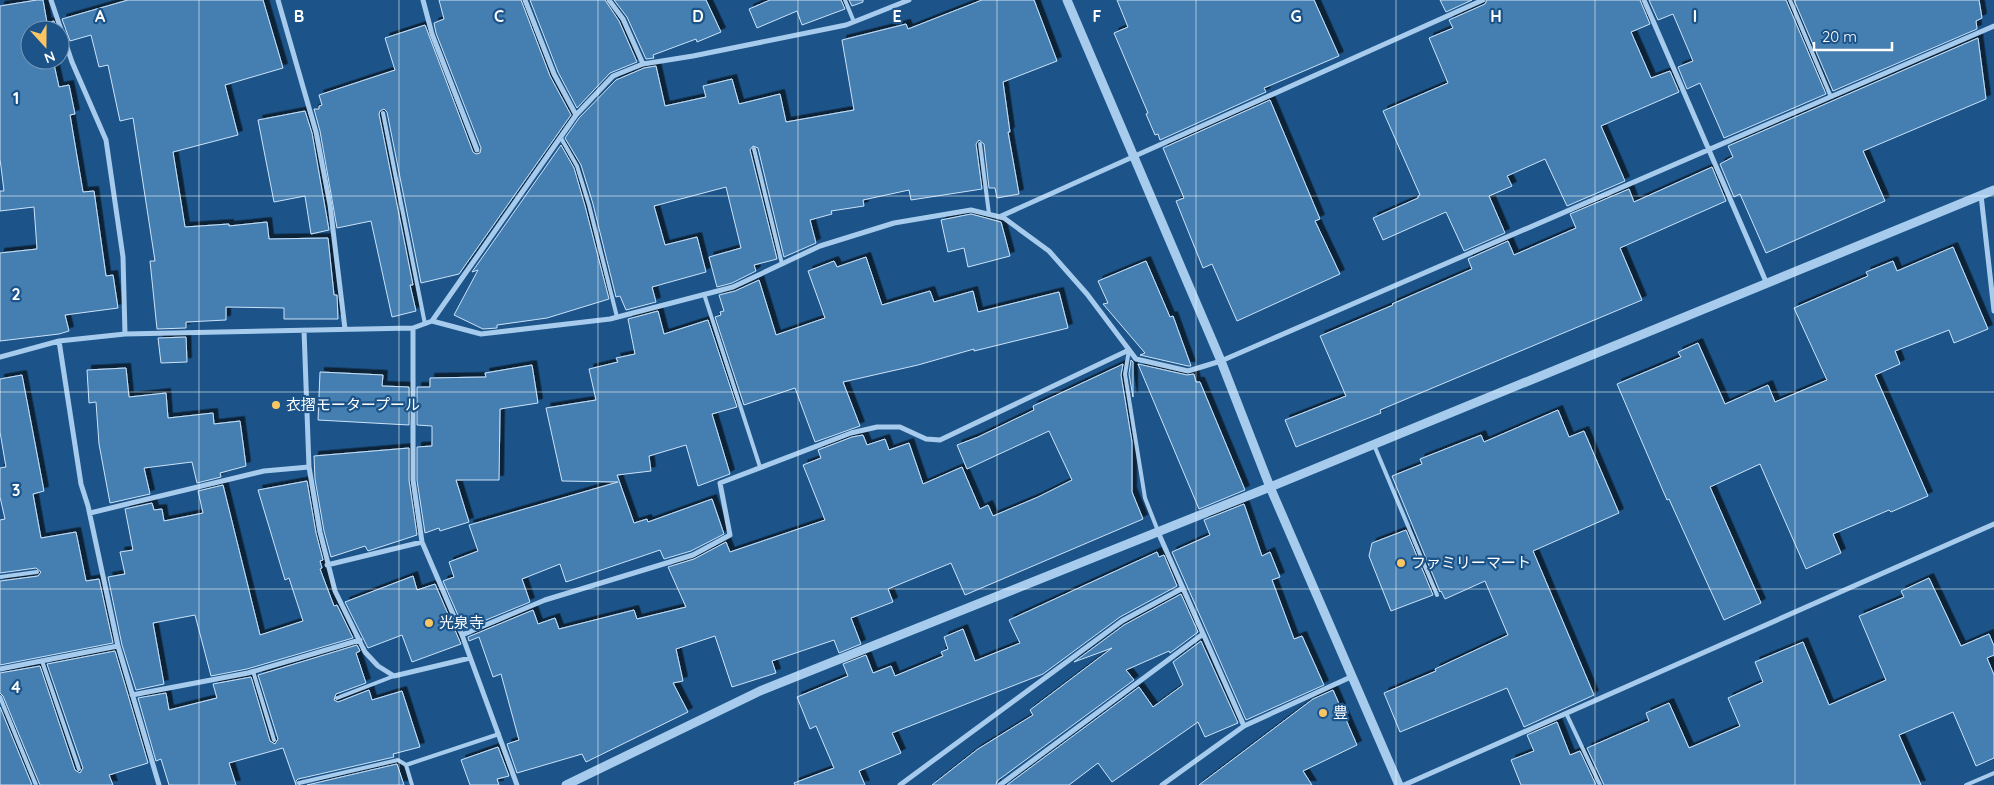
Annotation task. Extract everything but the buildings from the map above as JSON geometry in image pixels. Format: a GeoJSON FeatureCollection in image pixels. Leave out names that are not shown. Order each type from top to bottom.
{"type":"FeatureCollection","features":[{"type":"Feature","properties":{"kind":"street"},"geometry":{"type":"LineString","coordinates":[[51,0],[72,62],[106,140],[123,256],[125,334]]}},
{"type":"Feature","properties":{"kind":"street"},"geometry":{"type":"LineString","coordinates":[[278,0],[318,141],[330,205],[345,329]]}},
{"type":"Feature","properties":{"kind":"street"},"geometry":{"type":"LineString","coordinates":[[423,0],[432,34],[477,150]]}},
{"type":"Feature","properties":{"kind":"street"},"geometry":{"type":"LineString","coordinates":[[525,0],[554,74],[576,115]]}},
{"type":"Feature","properties":{"kind":"street"},"geometry":{"type":"LineString","coordinates":[[609,0],[623,19],[642,64]]}},
{"type":"Feature","properties":{"kind":"street"},"geometry":{"type":"LineString","coordinates":[[0,357],[59,341],[125,334],[414,328],[425,324],[432,321],[576,115],[613,76],[642,64],[693,56],[854,22],[909,0]]}},
{"type":"Feature","properties":{"kind":"street"},"geometry":{"type":"LineString","coordinates":[[1067,0],[1221,361],[1270,487],[1399,785]]}},
{"type":"Feature","properties":{"kind":"street"},"geometry":{"type":"LineString","coordinates":[[999,217],[1483,0]]}},
{"type":"Feature","properties":{"kind":"street"},"geometry":{"type":"LineString","coordinates":[[1644,0],[1767,284]]}},
{"type":"Feature","properties":{"kind":"street"},"geometry":{"type":"LineString","coordinates":[[432,321],[481,334],[617,317],[733,287],[820,246],[894,223],[971,210],[1004,218],[1048,251],[1087,294],[1136,360],[1188,371],[1221,361],[1994,26]]}},
{"type":"Feature","properties":{"kind":"street"},"geometry":{"type":"LineString","coordinates":[[566,785],[760,692],[1374,445],[1994,190]]}},
{"type":"Feature","properties":{"kind":"street"},"geometry":{"type":"LineString","coordinates":[[1981,195],[1994,311]]}},
{"type":"Feature","properties":{"kind":"street"},"geometry":{"type":"LineString","coordinates":[[414,328],[413,480],[422,542],[462,635],[517,785]]}},
{"type":"Feature","properties":{"kind":"street"},"geometry":{"type":"LineString","coordinates":[[304,330],[309,467],[327,565],[335,590],[365,652],[378,666],[394,676],[470,658]]}},
{"type":"Feature","properties":{"kind":"street"},"geometry":{"type":"LineString","coordinates":[[59,341],[81,484],[90,513],[118,646],[159,785]]}},
{"type":"Feature","properties":{"kind":"street"},"geometry":{"type":"LineString","coordinates":[[462,635],[545,600],[693,555],[730,535],[720,482],[851,433],[877,427],[900,427],[926,438],[940,440],[1129,350]]}},
{"type":"Feature","properties":{"kind":"street"},"geometry":{"type":"LineString","coordinates":[[90,513],[264,471],[309,467]]}},
{"type":"Feature","properties":{"kind":"street"},"geometry":{"type":"LineString","coordinates":[[1404,785],[1994,524]]}},
{"type":"Feature","properties":{"kind":"street"},"geometry":{"type":"LineString","coordinates":[[1158,532],[1244,726]]}},
{"type":"Feature","properties":{"kind":"street"},"geometry":{"type":"LineString","coordinates":[[327,565],[422,542]]}},
{"type":"Feature","properties":{"kind":"street"},"geometry":{"type":"LineString","coordinates":[[900,785],[1122,622],[1183,588]]}},
{"type":"Feature","properties":{"kind":"street"},"geometry":{"type":"LineString","coordinates":[[1000,785],[1203,634]]}},
{"type":"Feature","properties":{"kind":"street"},"geometry":{"type":"LineString","coordinates":[[132,695],[253,671],[360,640]]}},
{"type":"Feature","properties":{"kind":"street"},"geometry":{"type":"LineString","coordinates":[[0,669],[118,646]]}},
{"type":"Feature","properties":{"kind":"street"},"geometry":{"type":"LineString","coordinates":[[1162,785],[1244,726],[1353,676]]}},
{"type":"Feature","properties":{"kind":"lane"},"geometry":{"type":"LineString","coordinates":[[845,0],[854,22]]}},
{"type":"Feature","properties":{"kind":"lane"},"geometry":{"type":"LineString","coordinates":[[1790,0],[1831,97]]}},
{"type":"Feature","properties":{"kind":"lane"},"geometry":{"type":"LineString","coordinates":[[383,112],[425,324]]}},
{"type":"Feature","properties":{"kind":"lane"},"geometry":{"type":"LineString","coordinates":[[561,138],[577,166],[587,197],[617,317]]}},
{"type":"Feature","properties":{"kind":"lane"},"geometry":{"type":"LineString","coordinates":[[980,144],[989,214]]}},
{"type":"Feature","properties":{"kind":"lane"},"geometry":{"type":"LineString","coordinates":[[754,149],[782,264]]}},
{"type":"Feature","properties":{"kind":"lane"},"geometry":{"type":"LineString","coordinates":[[704,294],[760,467]]}},
{"type":"Feature","properties":{"kind":"lane"},"geometry":{"type":"LineString","coordinates":[[1129,350],[1125,374],[1145,498],[1158,532]]}},
{"type":"Feature","properties":{"kind":"lane"},"geometry":{"type":"LineString","coordinates":[[1374,445],[1437,595]]}},
{"type":"Feature","properties":{"kind":"lane"},"geometry":{"type":"LineString","coordinates":[[0,577],[37,572]]}},
{"type":"Feature","properties":{"kind":"lane"},"geometry":{"type":"LineString","coordinates":[[42,661],[79,769]]}},
{"type":"Feature","properties":{"kind":"lane"},"geometry":{"type":"LineString","coordinates":[[253,671],[274,740]]}},
{"type":"Feature","properties":{"kind":"lane"},"geometry":{"type":"LineString","coordinates":[[338,698],[394,676]]}},
{"type":"Feature","properties":{"kind":"lane"},"geometry":{"type":"LineString","coordinates":[[0,697],[36,785]]}},
{"type":"Feature","properties":{"kind":"lane"},"geometry":{"type":"LineString","coordinates":[[1566,713],[1600,785]]}},
{"type":"Feature","properties":{"kind":"lane"},"geometry":{"type":"LineString","coordinates":[[299,783],[398,760],[406,764],[499,734]]}},
{"type":"Feature","properties":{"kind":"lane"},"geometry":{"type":"LineString","coordinates":[[406,764],[412,785]]}},
{"type":"Feature","properties":{"kind":"lane"},"geometry":{"type":"LineString","coordinates":[[1966,785],[1994,773]]}},
{"type":"Feature","properties":{"kind":"place","name":"衣摺モータープール"},"geometry":{"type":"Point","coordinates":[276,405]}},
{"type":"Feature","properties":{"kind":"place","name":"ファミリーマート"},"geometry":{"type":"Point","coordinates":[1401,563]}},
{"type":"Feature","properties":{"kind":"place","name":"光泉寺"},"geometry":{"type":"Point","coordinates":[429,623]}},
{"type":"Feature","properties":{"kind":"place","name":"豊"},"geometry":{"type":"Point","coordinates":[1323,713]}}]}
